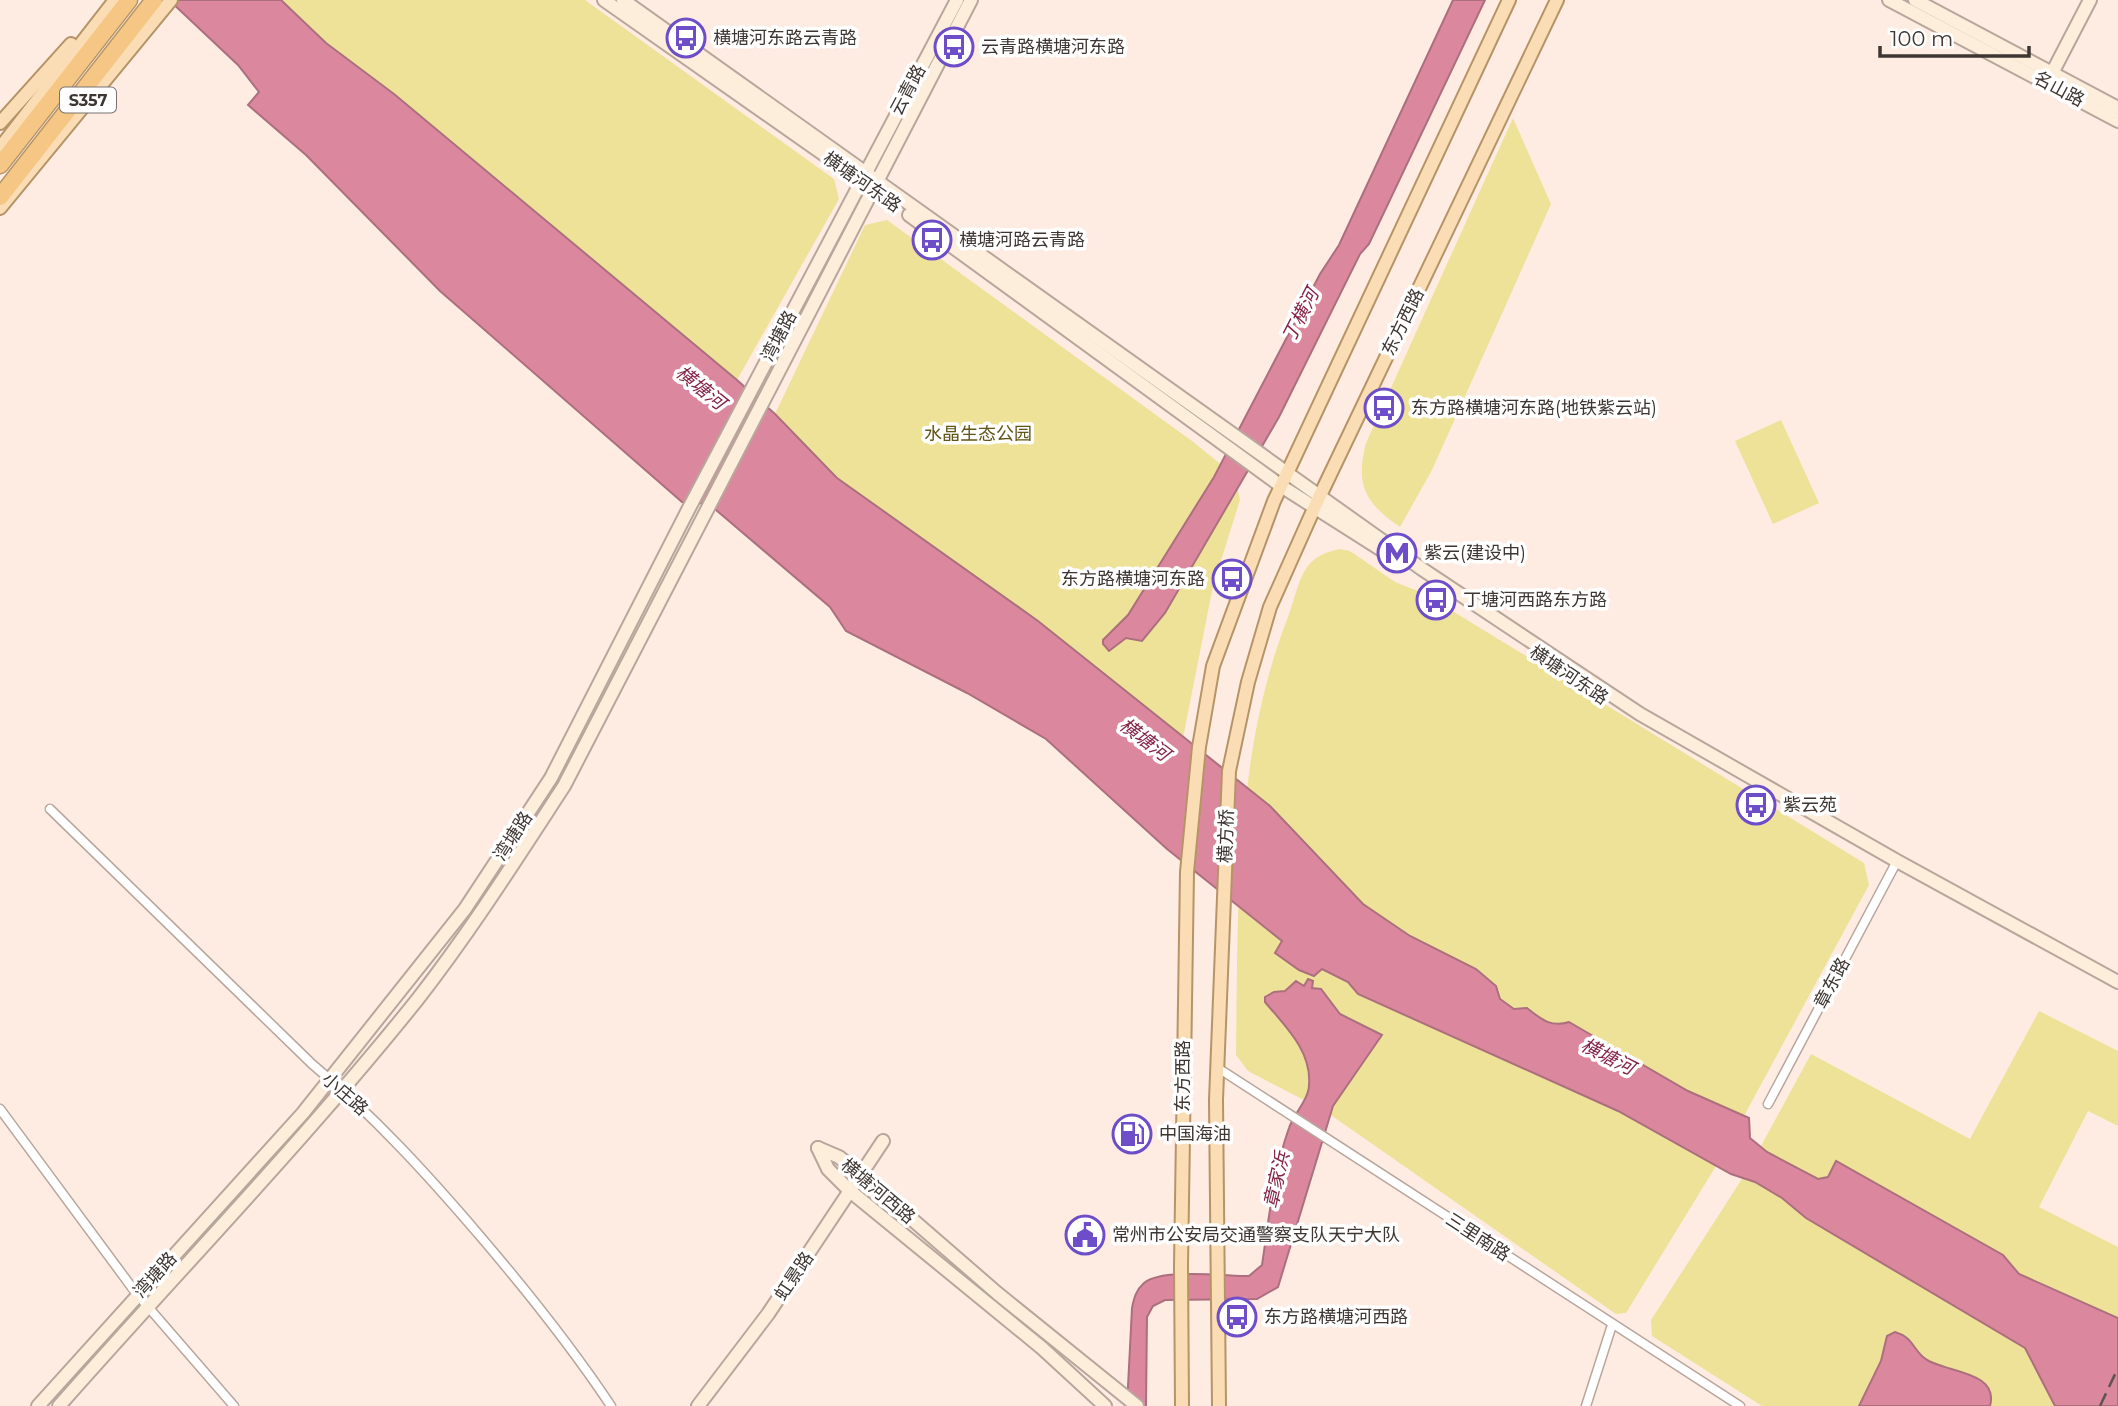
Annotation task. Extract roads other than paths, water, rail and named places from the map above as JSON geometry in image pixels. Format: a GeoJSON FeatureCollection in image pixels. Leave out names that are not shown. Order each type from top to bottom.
{"type":"FeatureCollection","features":[{"type":"Feature","properties":{"kind":"highway"},"geometry":{"type":"LineString","coordinates":[[0,165],[129,0]]}},
{"type":"Feature","properties":{"kind":"highway"},"geometry":{"type":"LineString","coordinates":[[2,204],[165,1]]}},
{"type":"Feature","properties":{"kind":"highway"},"geometry":{"type":"LineString","coordinates":[[0,155],[52,99]]}},
{"type":"Feature","properties":{"kind":"main road"},"geometry":{"type":"LineString","coordinates":[[0,122],[113,0]]}},
{"type":"Feature","properties":{"kind":"main road","name":"S357"},"geometry":{"type":"LineString","coordinates":[[0,148],[113,0]]}},
{"type":"Feature","properties":{"kind":"main road"},"geometry":{"type":"LineString","coordinates":[[1281,486],[1509,0]]}},
{"type":"Feature","properties":{"kind":"main road","name":"东方西路"},"geometry":{"type":"LineString","coordinates":[[1229,771],[1248,681],[1269,607],[1557,0]]}},
{"type":"Feature","properties":{"kind":"main road","name":"横方桥"},"geometry":{"type":"LineString","coordinates":[[1187,872],[1199,747],[1213,666],[1281,486]]}},
{"type":"Feature","properties":{"kind":"main road","name":"横方桥"},"geometry":{"type":"LineString","coordinates":[[1224,900],[1229,771]]}},
{"type":"Feature","properties":{"kind":"main road","name":"东方西路"},"geometry":{"type":"LineString","coordinates":[[1182,1406],[1181,1266],[1187,872]]}},
{"type":"Feature","properties":{"kind":"main road","name":"东方西路"},"geometry":{"type":"LineString","coordinates":[[1219,1406],[1218,1068],[1224,900]]}},
{"type":"Feature","properties":{"kind":"street","name":"横塘河东路"},"geometry":{"type":"LineString","coordinates":[[604,0],[1226,429],[1281,486],[1317,502]]}},
{"type":"Feature","properties":{"kind":"street","name":"横塘河东路"},"geometry":{"type":"LineString","coordinates":[[623,0],[1220,442],[1287,473],[1317,502],[1635,719],[1869,853],[1897,862],[2118,982]]}},
{"type":"Feature","properties":{"kind":"street","name":"云青路"},"geometry":{"type":"LineString","coordinates":[[868,180],[957,0]]}},
{"type":"Feature","properties":{"kind":"street","name":"云青路"},"geometry":{"type":"LineString","coordinates":[[868,180],[971,0]]}},
{"type":"Feature","properties":{"kind":"street","name":"名山路"},"geometry":{"type":"LineString","coordinates":[[1889,0],[2118,108]]}},
{"type":"Feature","properties":{"kind":"street","name":"名山路"},"geometry":{"type":"LineString","coordinates":[[1915,0],[2050,77],[2118,121]]}},
{"type":"Feature","properties":{"kind":"street"},"geometry":{"type":"LineString","coordinates":[[2050,77],[2090,0]]}},
{"type":"Feature","properties":{"kind":"street","name":"湾塘路"},"geometry":{"type":"LineString","coordinates":[[38,1406],[303,1113],[465,909],[551,778],[755,381],[868,180]]}},
{"type":"Feature","properties":{"kind":"street"},"geometry":{"type":"LineString","coordinates":[[59,1406],[342,1090],[418,998],[505,877],[564,786],[770,389],[868,180]]}},
{"type":"Feature","properties":{"kind":"street","name":"小庄路"},"geometry":{"type":"LineString","coordinates":[[50,809],[342,1090],[444,1194],[543,1310],[611,1406]]}},
{"type":"Feature","properties":{"kind":"street","name":"章东路"},"geometry":{"type":"LineString","coordinates":[[1768,1104],[1897,862]]}},
{"type":"Feature","properties":{"kind":"street","name":"三里南路"},"geometry":{"type":"LineString","coordinates":[[1218,1068],[1740,1406]]}},
{"type":"Feature","properties":{"kind":"street"},"geometry":{"type":"LineString","coordinates":[[0,1109],[138,1295],[234,1406]]}},
{"type":"Feature","properties":{"kind":"street","name":"虹景路"},"geometry":{"type":"LineString","coordinates":[[698,1406],[768,1314],[883,1141]]}},
{"type":"Feature","properties":{"kind":"street","name":"横塘河西路"},"geometry":{"type":"LineString","coordinates":[[1105,1406],[1042,1348],[850,1191],[828,1169],[818,1148],[839,1157],[997,1293],[1138,1406]]}},
{"type":"Feature","properties":{"kind":"street"},"geometry":{"type":"LineString","coordinates":[[1586,1406],[1612,1325]]}},
{"type":"Feature","properties":{"kind":"water","name":"横塘河"},"geometry":{"type":"Polygon","coordinates":[[[169,0],[281,0],[326,43],[394,94],[737,380],[775,414],[837,478],[1038,621],[1270,806],[1363,904],[1410,936],[1476,969],[1496,986],[1500,999],[1514,1009],[1527,1008],[1551,1023],[1569,1022],[1688,1091],[1749,1118],[1750,1138],[1767,1152],[1818,1179],[1828,1177],[1836,1161],[2003,1255],[2019,1274],[2118,1318],[2118,1406],[2055,1406],[2025,1348],[1806,1218],[1782,1198],[1755,1182],[1731,1174],[1618,1111],[1358,994],[1348,982],[1322,969],[1314,976],[1299,970],[1275,953],[1282,941],[1167,849],[1046,739],[967,693],[846,631],[830,607],[709,504],[682,502],[440,291],[306,155],[248,105],[259,92],[238,65],[169,0]]]}},
{"type":"Feature","properties":{"kind":"water","name":"丁横河"},"geometry":{"type":"Polygon","coordinates":[[[1453,0],[1485,0],[1369,244],[1360,254],[1279,417],[1165,613],[1142,641],[1126,638],[1109,651],[1103,640],[1128,615],[1214,477],[1320,274],[1339,245],[1453,0]]]}},
{"type":"Feature","properties":{"kind":"water","name":"章家浜"},"geometry":{"type":"Polygon","coordinates":[[[1308,979],[1313,981],[1312,988],[1321,989],[1340,1014],[1382,1035],[1333,1106],[1278,1287],[1257,1299],[1165,1300],[1153,1306],[1147,1317],[1146,1406],[1127,1406],[1132,1308],[1141,1286],[1153,1278],[1179,1274],[1249,1276],[1262,1265],[1279,1162],[1289,1128],[1309,1085],[1309,1073],[1302,1050],[1265,1002],[1265,997],[1274,992],[1285,991],[1296,981],[1304,986],[1308,979]]]}},
{"type":"Feature","properties":{"kind":"water"},"geometry":{"type":"Polygon","coordinates":[[[1895,1332],[1908,1339],[1923,1357],[1931,1362],[1978,1378],[1991,1394],[1990,1406],[1859,1406],[1881,1361],[1887,1336],[1895,1332]]]}},
{"type":"Feature","properties":{"kind":"railway"},"geometry":{"type":"LineString","coordinates":[[2100,1406],[2118,1368]]}},
{"type":"Feature","properties":{"kind":"place","name":"横塘河东路云青路"},"geometry":{"type":"Point","coordinates":[686,38]}},
{"type":"Feature","properties":{"kind":"place","name":"云青路横塘河东路"},"geometry":{"type":"Point","coordinates":[954,47]}},
{"type":"Feature","properties":{"kind":"place","name":"横塘河路云青路"},"geometry":{"type":"Point","coordinates":[932,240]}},
{"type":"Feature","properties":{"kind":"place","name":"东方路横塘河东路(地铁紫云站)"},"geometry":{"type":"Point","coordinates":[1384,408]}},
{"type":"Feature","properties":{"kind":"place","name":"紫云(建设中)"},"geometry":{"type":"Point","coordinates":[1397,553]}},
{"type":"Feature","properties":{"kind":"place","name":"东方路横塘河东路"},"geometry":{"type":"Point","coordinates":[1232,579]}},
{"type":"Feature","properties":{"kind":"place","name":"丁塘河西路东方路"},"geometry":{"type":"Point","coordinates":[1436,600]}},
{"type":"Feature","properties":{"kind":"place","name":"紫云苑"},"geometry":{"type":"Point","coordinates":[1756,805]}},
{"type":"Feature","properties":{"kind":"place","name":"中国海油"},"geometry":{"type":"Point","coordinates":[1132,1134]}},
{"type":"Feature","properties":{"kind":"place","name":"常州市公安局交通警察支队天宁大队"},"geometry":{"type":"Point","coordinates":[1085,1235]}},
{"type":"Feature","properties":{"kind":"place","name":"东方路横塘河西路"},"geometry":{"type":"Point","coordinates":[1237,1317]}},
{"type":"Feature","properties":{"kind":"park label","name":"水晶生态公园"},"geometry":{"type":"Point","coordinates":[978,434]}}]}
